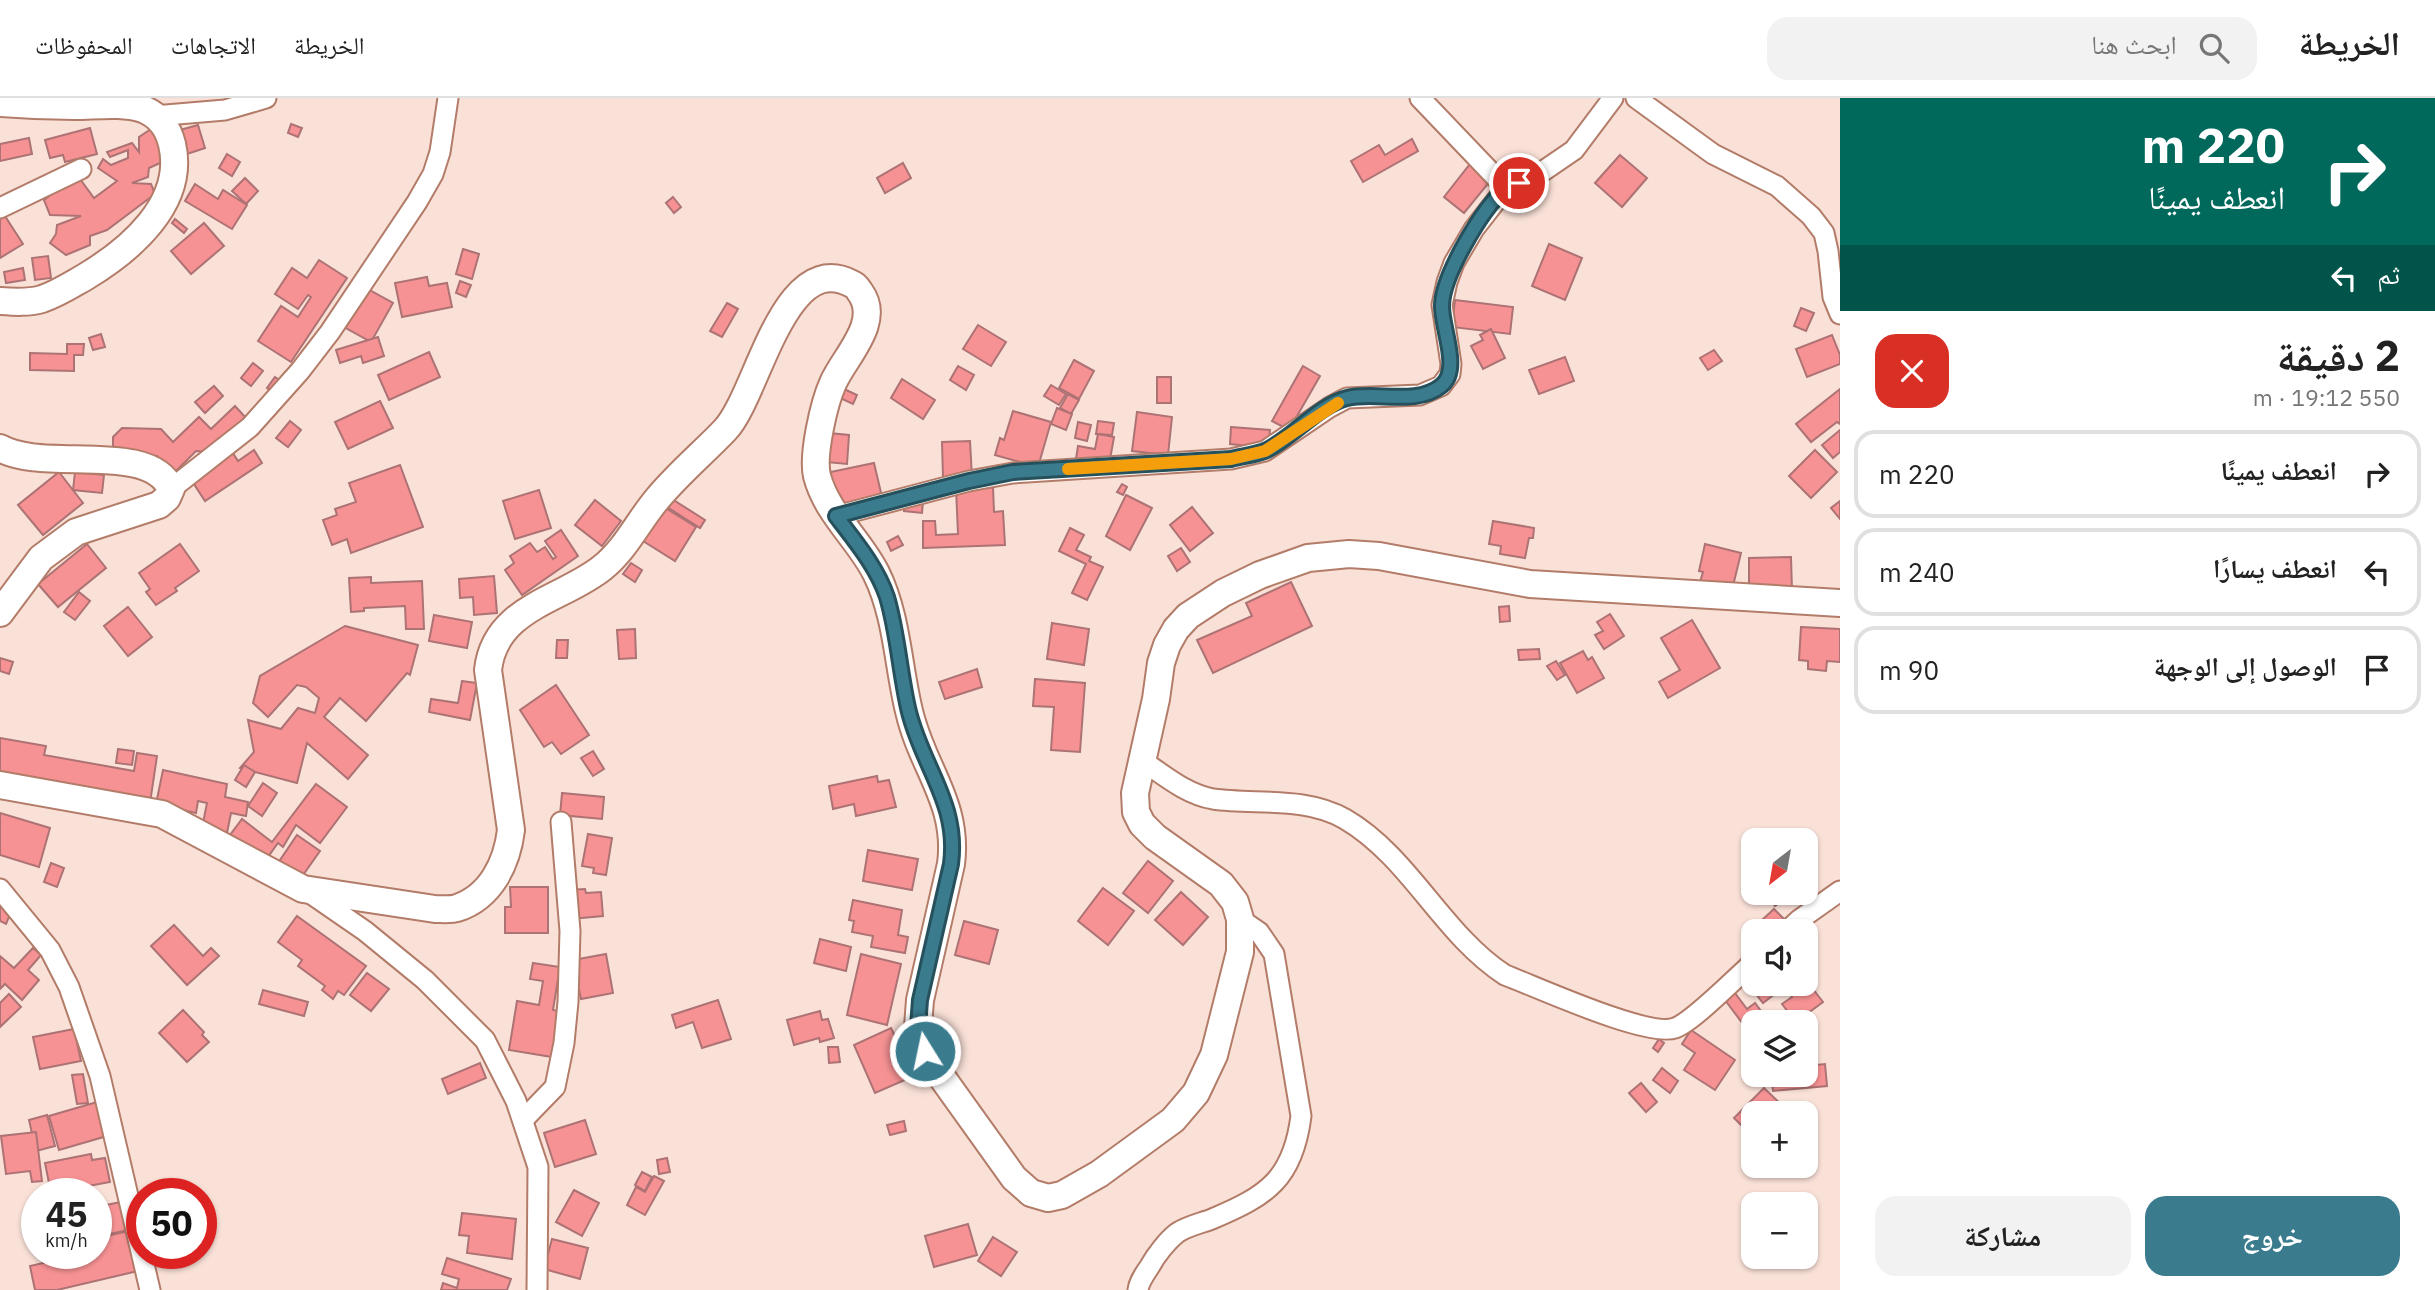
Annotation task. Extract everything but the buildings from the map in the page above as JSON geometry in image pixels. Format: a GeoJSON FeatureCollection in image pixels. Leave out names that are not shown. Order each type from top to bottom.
{"type":"FeatureCollection","features":[{"type":"Feature","properties":{"kind":"main road"},"geometry":{"type":"LineString","coordinates":[[0,103],[35,106],[121,105],[144,110],[168,128],[173,150],[173,179],[158,212],[136,239],[109,263],[66,289],[41,299],[0,301]]}},
{"type":"Feature","properties":{"kind":"main road"},"geometry":{"type":"LineString","coordinates":[[0,785],[162,814],[303,889],[435,909],[457,908],[481,894],[496,878],[508,852],[511,831],[488,670],[489,654],[497,640],[530,607],[603,567],[670,484],[728,427],[741,408],[778,323],[790,303],[811,283],[832,278],[854,284],[865,299],[868,315],[865,327],[834,381],[827,399],[816,473],[823,494],[836,516],[865,553],[887,597],[909,713],[952,824],[951,864],[920,1000],[918,1027],[925,1051],[936,1069],[1013,1178],[1031,1193],[1048,1198],[1062,1195],[1099,1174],[1173,1121],[1196,1093],[1214,1055],[1237,965],[1240,952],[1240,919],[1235,902],[1221,884],[1155,837],[1142,824],[1136,812],[1135,793],[1156,699],[1161,663],[1175,629],[1188,616],[1223,593],[1260,575],[1308,558],[1349,554],[1379,556],[1530,584],[1840,603]]}},
{"type":"Feature","properties":{"kind":"main road"},"geometry":{"type":"LineString","coordinates":[[0,448],[29,457],[121,462],[153,469],[161,474],[171,489],[167,498],[159,505],[76,532],[41,558],[0,613]]}},
{"type":"Feature","properties":{"kind":"street"},"geometry":{"type":"LineString","coordinates":[[154,116],[225,110],[266,98]]}},
{"type":"Feature","properties":{"kind":"street"},"geometry":{"type":"LineString","coordinates":[[171,489],[250,427],[292,381],[330,332],[433,174],[440,152],[448,98]]}},
{"type":"Feature","properties":{"kind":"street"},"geometry":{"type":"LineString","coordinates":[[1420,98],[1506,188]]}},
{"type":"Feature","properties":{"kind":"street"},"geometry":{"type":"LineString","coordinates":[[836,516],[1013,472],[1231,459],[1265,451],[1347,398],[1420,395],[1441,386],[1450,374],[1451,364],[1442,305],[1454,263],[1474,229],[1506,188],[1533,178],[1574,150],[1613,98]]}},
{"type":"Feature","properties":{"kind":"street"},"geometry":{"type":"LineString","coordinates":[[1636,98],[1713,154],[1777,186],[1811,216],[1824,233],[1833,296],[1840,314]]}},
{"type":"Feature","properties":{"kind":"street"},"geometry":{"type":"LineString","coordinates":[[0,208],[81,169]]}},
{"type":"Feature","properties":{"kind":"street"},"geometry":{"type":"LineString","coordinates":[[1143,761],[1188,792],[1212,799],[1309,806],[1343,818],[1371,838],[1490,965],[1506,975],[1634,1024],[1657,1030],[1675,1028],[1741,973]]}},
{"type":"Feature","properties":{"kind":"street"},"geometry":{"type":"LineString","coordinates":[[523,1120],[555,1087],[564,1043],[570,931],[561,822]]}},
{"type":"Feature","properties":{"kind":"street"},"geometry":{"type":"LineString","coordinates":[[0,889],[50,950],[69,987],[100,1076],[150,1290]]}},
{"type":"Feature","properties":{"kind":"street"},"geometry":{"type":"LineString","coordinates":[[303,889],[365,931],[425,980],[485,1040],[516,1101],[538,1167],[537,1290]]}},
{"type":"Feature","properties":{"kind":"street"},"geometry":{"type":"LineString","coordinates":[[1800,919],[1840,891]]}},
{"type":"Feature","properties":{"kind":"street"},"geometry":{"type":"LineString","coordinates":[[1138,1290],[1155,1258],[1178,1233],[1248,1204],[1269,1189],[1284,1169],[1298,1141],[1301,1116],[1274,954],[1259,932],[1240,919]]}},
{"type":"Feature","properties":{"kind":"slow traffic"},"geometry":{"type":"LineString","coordinates":[[1068,469],[1231,459],[1265,451],[1338,403]]}},
{"type":"Feature","properties":{"kind":"route"},"geometry":{"type":"LineString","coordinates":[[925,1051],[918,1027],[920,1000],[951,864],[952,824],[909,713],[887,597],[865,553],[836,516],[1013,472],[1231,459],[1265,451],[1347,398],[1420,395],[1441,386],[1450,374],[1451,364],[1442,305],[1454,263],[1474,229],[1506,188],[1519,183]]}}]}
